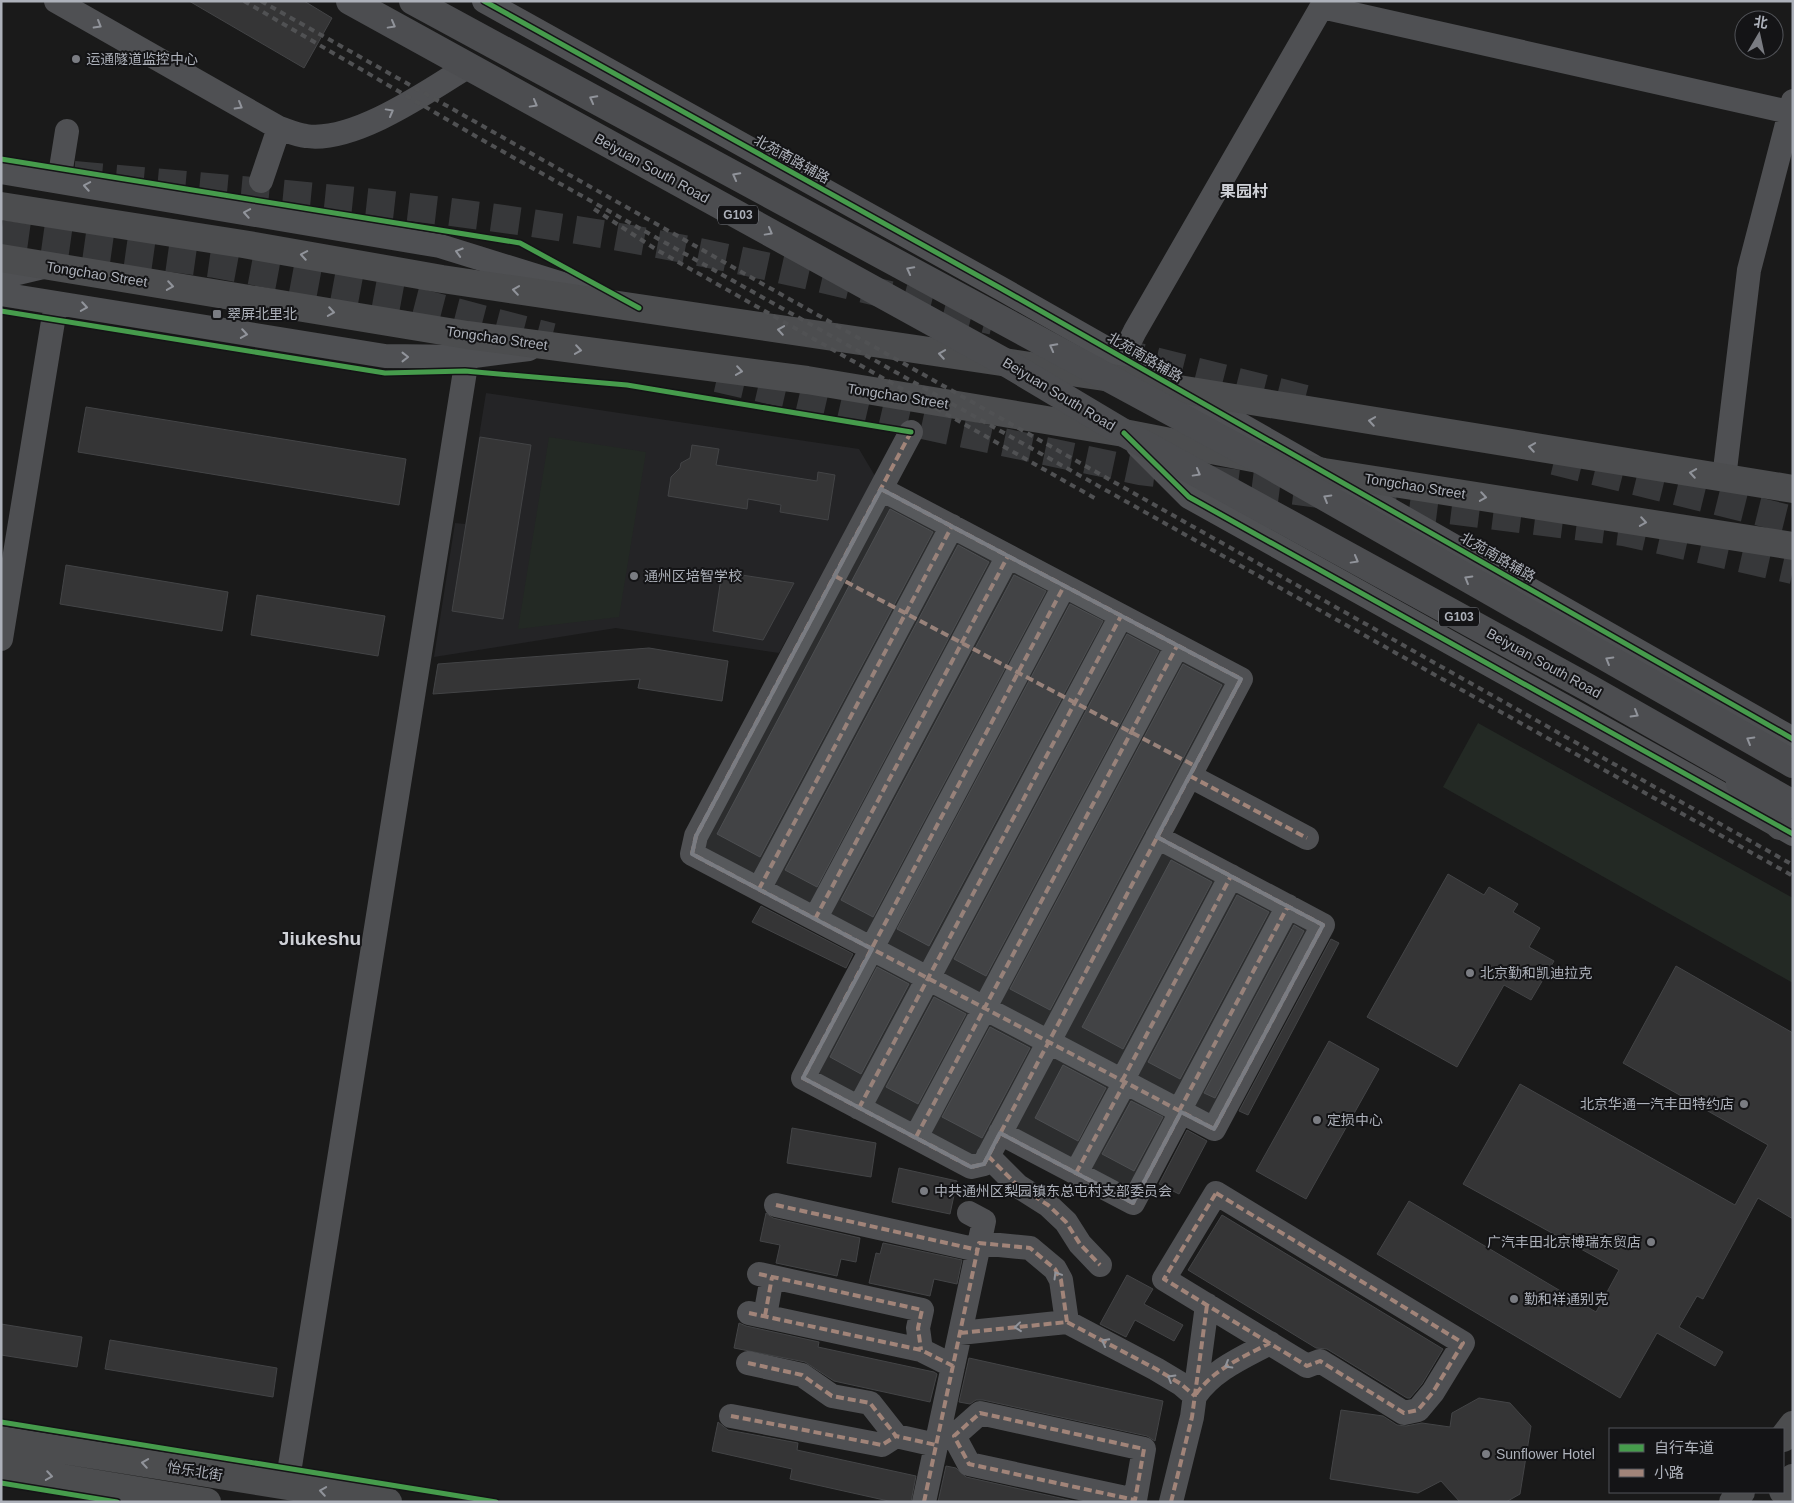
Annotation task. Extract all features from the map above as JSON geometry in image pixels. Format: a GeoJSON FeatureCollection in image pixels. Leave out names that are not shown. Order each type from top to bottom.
{"type":"FeatureCollection","features":[{"type":"Feature","properties":{"kind":"highway","name":"Beiyuan South Road"},"geometry":{"type":"LineString","coordinates":[[350,1],[1010,365],[1124,433],[1578,682],[1722,764],[1789,821]]}},
{"type":"Feature","properties":{"kind":"highway","name":"G103"},"geometry":{"type":"LineString","coordinates":[[414,2],[1116,368],[1262,461],[1793,764]]}},
{"type":"Feature","properties":{"kind":"main road"},"geometry":{"type":"LineString","coordinates":[[1,206],[243,244],[442,279],[1010,365],[1116,368],[1179,389],[1793,489]]}},
{"type":"Feature","properties":{"kind":"main road","name":"Tongchao Street"},"geometry":{"type":"LineString","coordinates":[[1,258],[467,346],[552,346],[807,380],[1124,433],[1324,472],[1793,546]]}},
{"type":"Feature","properties":{"kind":"main road"},"geometry":{"type":"LineString","coordinates":[[1784,1437],[1793,1425]]}},
{"type":"Feature","properties":{"kind":"main road","name":"怡乐北街"},"geometry":{"type":"LineString","coordinates":[[1,1440],[388,1502]]}},
{"type":"Feature","properties":{"kind":"main road","name":"怡乐北街"},"geometry":{"type":"LineString","coordinates":[[1,1468],[207,1502]]}},
{"type":"Feature","properties":{"kind":"main road"},"geometry":{"type":"LineString","coordinates":[[1784,1489],[1793,1478]]}},
{"type":"Feature","properties":{"kind":"street"},"geometry":{"type":"LineString","coordinates":[[56,1],[279,128],[306,136],[339,134],[386,115],[467,67]]}},
{"type":"Feature","properties":{"kind":"street","name":"北苑南路辅路"},"geometry":{"type":"LineString","coordinates":[[484,1],[1116,368]]}},
{"type":"Feature","properties":{"kind":"street"},"geometry":{"type":"LineString","coordinates":[[1116,368],[1324,4],[1792,109],[1749,270],[1724,478]]}},
{"type":"Feature","properties":{"kind":"street"},"geometry":{"type":"LineString","coordinates":[[260,181],[279,128]]}},
{"type":"Feature","properties":{"kind":"street"},"geometry":{"type":"LineString","coordinates":[[59,181],[67,131]]}},
{"type":"Feature","properties":{"kind":"street"},"geometry":{"type":"LineString","coordinates":[[1,172],[440,246],[639,308]]}},
{"type":"Feature","properties":{"kind":"street"},"geometry":{"type":"LineString","coordinates":[[1,276],[48,266]]}},
{"type":"Feature","properties":{"kind":"street"},"geometry":{"type":"LineString","coordinates":[[1,294],[385,356],[467,346],[287,1485]]}},
{"type":"Feature","properties":{"kind":"street"},"geometry":{"type":"LineString","coordinates":[[1,639],[56,303]]}},
{"type":"Feature","properties":{"kind":"street","name":"北苑南路辅路"},"geometry":{"type":"LineString","coordinates":[[1179,389],[1793,738]]}},
{"type":"Feature","properties":{"kind":"street"},"geometry":{"type":"LineString","coordinates":[[911,432],[696,836],[692,854],[1214,1130],[1323,924],[1157,837]]}},
{"type":"Feature","properties":{"kind":"street"},"geometry":{"type":"LineString","coordinates":[[1124,433],[1190,498],[1789,821]]}},
{"type":"Feature","properties":{"kind":"street"},"geometry":{"type":"LineString","coordinates":[[881,489],[1241,679],[984,1164],[971,1167],[803,1078],[1064,586]]}},
{"type":"Feature","properties":{"kind":"street"},"geometry":{"type":"LineString","coordinates":[[759,889],[952,526]]}},
{"type":"Feature","properties":{"kind":"street"},"geometry":{"type":"LineString","coordinates":[[815,919],[1008,556]]}},
{"type":"Feature","properties":{"kind":"street"},"geometry":{"type":"LineString","coordinates":[[859,1108],[1121,616]]}},
{"type":"Feature","properties":{"kind":"street"},"geometry":{"type":"LineString","coordinates":[[916,1138],[1177,646]]}},
{"type":"Feature","properties":{"kind":"street"},"geometry":{"type":"LineString","coordinates":[[1190,776],[1307,838]]}},
{"type":"Feature","properties":{"kind":"street"},"geometry":{"type":"LineString","coordinates":[[1076,1173],[1231,876]]}},
{"type":"Feature","properties":{"kind":"street"},"geometry":{"type":"LineString","coordinates":[[1000,1133],[1133,1203],[1288,906]]}},
{"type":"Feature","properties":{"kind":"street"},"geometry":{"type":"LineString","coordinates":[[988,1156],[1018,1186],[1048,1205],[1066,1222],[1080,1244],[1100,1265]]}},
{"type":"Feature","properties":{"kind":"street"},"geometry":{"type":"LineString","coordinates":[[1216,1193],[1463,1343],[1433,1392],[1418,1410],[1404,1412],[1320,1361],[1307,1366],[1270,1344],[1164,1279],[1216,1193]]}},
{"type":"Feature","properties":{"kind":"street"},"geometry":{"type":"LineString","coordinates":[[776,1206],[978,1246],[1030,1248],[1055,1269],[1061,1280],[1067,1322]]}},
{"type":"Feature","properties":{"kind":"street"},"geometry":{"type":"LineString","coordinates":[[924,1502],[943,1437],[953,1366],[984,1221],[968,1213]]}},
{"type":"Feature","properties":{"kind":"street"},"geometry":{"type":"LineString","coordinates":[[921,1350],[918,1328],[922,1310],[765,1275],[757,1315],[921,1350],[953,1366]]}},
{"type":"Feature","properties":{"kind":"street"},"geometry":{"type":"LineString","coordinates":[[1171,1502],[1194,1396],[1207,1305]]}},
{"type":"Feature","properties":{"kind":"street"},"geometry":{"type":"LineString","coordinates":[[960,1333],[1067,1322],[1164,1374],[1181,1384],[1194,1396]]}},
{"type":"Feature","properties":{"kind":"street"},"geometry":{"type":"LineString","coordinates":[[1194,1396],[1204,1383],[1223,1368],[1270,1344]]}},
{"type":"Feature","properties":{"kind":"street"},"geometry":{"type":"LineString","coordinates":[[748,1363],[802,1375],[832,1396],[870,1403],[896,1436]]}},
{"type":"Feature","properties":{"kind":"street"},"geometry":{"type":"LineString","coordinates":[[731,1416],[882,1445],[896,1436],[943,1437],[980,1413],[1144,1449],[1135,1500],[969,1464],[943,1437]]}},
{"type":"Feature","properties":{"kind":"highlighted area"},"geometry":{"type":"Polygon","coordinates":[[[881,489],[1241,679],[1157,837],[1323,925],[1214,1129],[1181,1112],[1133,1203],[1000,1133],[984,1164],[971,1167],[803,1078],[872,949],[692,854],[696,836],[881,489]]]}},
{"type":"Feature","properties":{"kind":"shaded area","name":"通州区培智学校"},"geometry":{"type":"Polygon","coordinates":[[[486,393],[859,449],[875,476],[779,653],[616,628],[434,657],[455,523],[465,524],[486,393]]]}},
{"type":"Feature","properties":{"kind":"shaded area"},"geometry":{"type":"Polygon","coordinates":[[[549,437],[646,452],[619,617],[518,629],[549,437]]]}},
{"type":"Feature","properties":{"kind":"shaded area"},"geometry":{"type":"Polygon","coordinates":[[[1478,723],[1793,898],[1793,983],[1443,787],[1478,723]]]}},
{"type":"Feature","properties":{"kind":"building"},"geometry":{"type":"Polygon","coordinates":[[[189,1],[304,1],[332,18],[304,68],[189,1]]]}},
{"type":"Feature","properties":{"kind":"building"},"geometry":{"type":"Polygon","coordinates":[[[86,407],[406,459],[399,505],[78,452],[86,407]]]}},
{"type":"Feature","properties":{"kind":"building"},"geometry":{"type":"Polygon","coordinates":[[[480,437],[531,445],[503,619],[452,611],[480,437]]]}},
{"type":"Feature","properties":{"kind":"building"},"geometry":{"type":"Polygon","coordinates":[[[692,445],[719,449],[716,465],[817,481],[818,472],[835,475],[828,520],[780,512],[781,505],[748,499],[747,509],[668,496],[671,477],[680,468],[681,463],[690,458],[692,445]]]}},
{"type":"Feature","properties":{"kind":"building"},"geometry":{"type":"Polygon","coordinates":[[[890,509],[933,532],[760,857],[717,834],[890,509]]]}},
{"type":"Feature","properties":{"kind":"building"},"geometry":{"type":"Polygon","coordinates":[[[958,545],[989,562],[817,887],[785,870],[958,545]]]}},
{"type":"Feature","properties":{"kind":"building"},"geometry":{"type":"Polygon","coordinates":[[[66,565],[228,592],[222,631],[60,604],[66,565]]]}},
{"type":"Feature","properties":{"kind":"building"},"geometry":{"type":"Polygon","coordinates":[[[722,572],[794,583],[763,640],[713,631],[722,572]]]}},
{"type":"Feature","properties":{"kind":"building"},"geometry":{"type":"Polygon","coordinates":[[[1014,575],[1046,591],[873,917],[841,900],[1014,575]]]}},
{"type":"Feature","properties":{"kind":"building"},"geometry":{"type":"Polygon","coordinates":[[[257,595],[385,616],[378,656],[251,635],[257,595]]]}},
{"type":"Feature","properties":{"kind":"building"},"geometry":{"type":"Polygon","coordinates":[[[1070,604],[1103,621],[929,946],[897,929],[1070,604]]]}},
{"type":"Feature","properties":{"kind":"building"},"geometry":{"type":"Polygon","coordinates":[[[1127,634],[1159,651],[986,976],[954,959],[1127,634]]]}},
{"type":"Feature","properties":{"kind":"building"},"geometry":{"type":"Polygon","coordinates":[[[649,648],[728,661],[722,701],[638,688],[640,679],[433,694],[438,664],[649,648]]]}},
{"type":"Feature","properties":{"kind":"building"},"geometry":{"type":"Polygon","coordinates":[[[1183,664],[1222,685],[1050,1010],[1010,989],[1183,664]]]}},
{"type":"Feature","properties":{"kind":"building"},"geometry":{"type":"Polygon","coordinates":[[[1171,860],[1212,882],[1123,1049],[1082,1027],[1171,860]]]}},
{"type":"Feature","properties":{"kind":"building","name":"北京勤和凯迪拉克"},"geometry":{"type":"Polygon","coordinates":[[[1448,874],[1484,895],[1489,887],[1518,904],[1513,912],[1540,928],[1529,947],[1554,961],[1531,1000],[1504,985],[1457,1067],[1367,1017],[1448,874]]]}},
{"type":"Feature","properties":{"kind":"building"},"geometry":{"type":"Polygon","coordinates":[[[1237,895],[1269,912],[1180,1079],[1148,1062],[1237,895]]]}},
{"type":"Feature","properties":{"kind":"building"},"geometry":{"type":"Polygon","coordinates":[[[761,906],[853,954],[846,968],[752,922],[761,906]]]}},
{"type":"Feature","properties":{"kind":"building"},"geometry":{"type":"Polygon","coordinates":[[[1294,925],[1304,931],[1215,1098],[1204,1093],[1294,925]]]}},
{"type":"Feature","properties":{"kind":"building"},"geometry":{"type":"Polygon","coordinates":[[[1331,939],[1339,943],[1248,1115],[1239,1111],[1331,939]]]}},
{"type":"Feature","properties":{"kind":"building"},"geometry":{"type":"Polygon","coordinates":[[[1676,966],[1793,1033],[1793,1219],[1758,1198],[1703,1299],[1697,1296],[1679,1327],[1723,1352],[1715,1366],[1657,1333],[1620,1398],[1377,1254],[1409,1201],[1596,1312],[1619,1270],[1463,1184],[1520,1084],[1735,1205],[1768,1145],[1623,1063],[1676,966]]]}},
{"type":"Feature","properties":{"kind":"building"},"geometry":{"type":"Polygon","coordinates":[[[877,967],[909,984],[861,1074],[830,1057],[877,967]]]}},
{"type":"Feature","properties":{"kind":"building"},"geometry":{"type":"Polygon","coordinates":[[[934,997],[966,1014],[918,1104],[886,1087],[934,997]]]}},
{"type":"Feature","properties":{"kind":"building"},"geometry":{"type":"Polygon","coordinates":[[[990,1027],[1030,1048],[982,1138],[942,1117],[990,1027]]]}},
{"type":"Feature","properties":{"kind":"building","name":"定损中心"},"geometry":{"type":"Polygon","coordinates":[[[1329,1041],[1379,1069],[1306,1199],[1256,1171],[1329,1041]]]}},
{"type":"Feature","properties":{"kind":"building"},"geometry":{"type":"Polygon","coordinates":[[[1063,1065],[1106,1088],[1078,1141],[1035,1118],[1063,1065]]]}},
{"type":"Feature","properties":{"kind":"building"},"geometry":{"type":"Polygon","coordinates":[[[1131,1101],[1163,1117],[1134,1171],[1102,1154],[1131,1101]]]}},
{"type":"Feature","properties":{"kind":"building"},"geometry":{"type":"Polygon","coordinates":[[[792,1128],[876,1143],[871,1177],[787,1163],[792,1128]]]}},
{"type":"Feature","properties":{"kind":"building"},"geometry":{"type":"Polygon","coordinates":[[[1187,1130],[1207,1141],[1179,1194],[1159,1184],[1187,1130]]]}},
{"type":"Feature","properties":{"kind":"building","name":"中共通州区梨园镇东总屯村支部委员会"},"geometry":{"type":"Polygon","coordinates":[[[899,1168],[957,1181],[950,1214],[892,1202],[899,1168]]]}},
{"type":"Feature","properties":{"kind":"building"},"geometry":{"type":"Polygon","coordinates":[[[766,1213],[773,1218],[860,1238],[856,1262],[841,1259],[837,1276],[776,1263],[780,1245],[760,1241],[766,1213]]]}},
{"type":"Feature","properties":{"kind":"building"},"geometry":{"type":"Polygon","coordinates":[[[1222,1215],[1443,1349],[1422,1384],[1410,1398],[1407,1398],[1327,1349],[1316,1348],[1188,1270],[1222,1215]]]}},
{"type":"Feature","properties":{"kind":"building"},"geometry":{"type":"Polygon","coordinates":[[[883,1243],[962,1260],[957,1284],[934,1279],[930,1296],[869,1283],[876,1253],[880,1254],[883,1243]]]}},
{"type":"Feature","properties":{"kind":"building"},"geometry":{"type":"Polygon","coordinates":[[[1127,1275],[1153,1289],[1144,1304],[1183,1325],[1174,1341],[1135,1320],[1126,1337],[1100,1324],[1127,1275]]]}},
{"type":"Feature","properties":{"kind":"building"},"geometry":{"type":"Polygon","coordinates":[[[739,1323],[819,1342],[818,1347],[934,1372],[937,1374],[930,1402],[834,1381],[805,1362],[734,1348],[739,1323]]]}},
{"type":"Feature","properties":{"kind":"building"},"geometry":{"type":"Polygon","coordinates":[[[1,1324],[82,1337],[77,1367],[1,1355],[1,1324]]]}},
{"type":"Feature","properties":{"kind":"building"},"geometry":{"type":"Polygon","coordinates":[[[110,1340],[277,1368],[273,1397],[105,1369],[110,1340]]]}},
{"type":"Feature","properties":{"kind":"building"},"geometry":{"type":"Polygon","coordinates":[[[969,1358],[1163,1401],[1155,1441],[1147,1436],[983,1400],[976,1400],[970,1404],[959,1402],[969,1358]]]}},
{"type":"Feature","properties":{"kind":"building"},"geometry":{"type":"Polygon","coordinates":[[[1479,1398],[1510,1403],[1531,1426],[1520,1494],[1506,1502],[1460,1502],[1441,1481],[1418,1493],[1330,1479],[1341,1410],[1383,1416],[1397,1425],[1406,1426],[1422,1423],[1450,1427],[1452,1413],[1479,1398]]]}},
{"type":"Feature","properties":{"kind":"building"},"geometry":{"type":"Polygon","coordinates":[[[718,1422],[728,1430],[798,1443],[797,1450],[916,1476],[911,1502],[893,1502],[790,1479],[792,1469],[712,1451],[718,1422]]]}},
{"type":"Feature","properties":{"kind":"building"},"geometry":{"type":"Polygon","coordinates":[[[946,1466],[956,1468],[966,1477],[1078,1502],[938,1502],[946,1466]]]}},
{"type":"Feature","properties":{"kind":"tunnel"},"geometry":{"type":"LineString","coordinates":[[74,175],[389,205],[514,220],[577,230],[682,249],[786,271],[993,321]]}},
{"type":"Feature","properties":{"kind":"tunnel"},"geometry":{"type":"LineString","coordinates":[[1,234],[215,264],[409,300],[552,337]]}},
{"type":"Feature","properties":{"kind":"tunnel"},"geometry":{"type":"LineString","coordinates":[[1115,351],[1306,399]]}},
{"type":"Feature","properties":{"kind":"tunnel"},"geometry":{"type":"LineString","coordinates":[[717,378],[908,422],[1140,471],[1320,494]]}},
{"type":"Feature","properties":{"kind":"tunnel"},"geometry":{"type":"LineString","coordinates":[[1554,461],[1793,520]]}},
{"type":"Feature","properties":{"kind":"tunnel"},"geometry":{"type":"LineString","coordinates":[[1368,500],[1624,532],[1793,570]]}},
{"type":"Feature","properties":{"kind":"railway"},"geometry":{"type":"LineString","coordinates":[[244,1],[477,137],[1793,876]]}},
{"type":"Feature","properties":{"kind":"railway"},"geometry":{"type":"LineString","coordinates":[[261,1],[1793,865]]}},
{"type":"Feature","properties":{"kind":"railway"},"geometry":{"type":"LineString","coordinates":[[594,209],[657,250],[1098,500]]}},
{"type":"Feature","properties":{"kind":"marked path"},"geometry":{"type":"LineString","coordinates":[[911,432],[696,836],[692,854],[1214,1129],[1323,925],[1157,837]]}},
{"type":"Feature","properties":{"kind":"marked path"},"geometry":{"type":"LineString","coordinates":[[881,489],[1241,679],[984,1164],[971,1167],[803,1078],[1064,586]]}},
{"type":"Feature","properties":{"kind":"marked path"},"geometry":{"type":"LineString","coordinates":[[759,889],[952,526]]}},
{"type":"Feature","properties":{"kind":"marked path"},"geometry":{"type":"LineString","coordinates":[[815,919],[1008,556]]}},
{"type":"Feature","properties":{"kind":"marked path"},"geometry":{"type":"LineString","coordinates":[[835,576],[1195,766]]}},
{"type":"Feature","properties":{"kind":"marked path"},"geometry":{"type":"LineString","coordinates":[[859,1108],[1121,616]]}},
{"type":"Feature","properties":{"kind":"marked path"},"geometry":{"type":"LineString","coordinates":[[916,1137],[1177,646]]}},
{"type":"Feature","properties":{"kind":"marked path"},"geometry":{"type":"LineString","coordinates":[[1190,776],[1307,838]]}},
{"type":"Feature","properties":{"kind":"marked path"},"geometry":{"type":"LineString","coordinates":[[1122,1081],[1231,876]]}},
{"type":"Feature","properties":{"kind":"marked path"},"geometry":{"type":"LineString","coordinates":[[1179,1111],[1288,906]]}},
{"type":"Feature","properties":{"kind":"marked path"},"geometry":{"type":"LineString","coordinates":[[1076,1173],[1125,1082]]}},
{"type":"Feature","properties":{"kind":"marked path"},"geometry":{"type":"LineString","coordinates":[[1000,1133],[1133,1203],[1181,1112]]}},
{"type":"Feature","properties":{"kind":"marked path"},"geometry":{"type":"LineString","coordinates":[[988,1156],[1018,1186],[1048,1205],[1066,1222],[1080,1244],[1100,1265]]}},
{"type":"Feature","properties":{"kind":"marked path"},"geometry":{"type":"LineString","coordinates":[[1216,1193],[1463,1343],[1433,1392],[1418,1410],[1404,1413],[1320,1361],[1307,1366],[1164,1279],[1216,1193]]}},
{"type":"Feature","properties":{"kind":"marked path"},"geometry":{"type":"LineString","coordinates":[[776,1205],[978,1250]]}},
{"type":"Feature","properties":{"kind":"marked path"},"geometry":{"type":"LineString","coordinates":[[924,1502],[979,1243],[1030,1248],[1055,1269],[1061,1280],[1067,1322]]}},
{"type":"Feature","properties":{"kind":"marked path"},"geometry":{"type":"LineString","coordinates":[[759,1274],[922,1310],[918,1328],[921,1350]]}},
{"type":"Feature","properties":{"kind":"marked path"},"geometry":{"type":"LineString","coordinates":[[765,1316],[772,1277]]}},
{"type":"Feature","properties":{"kind":"marked path"},"geometry":{"type":"LineString","coordinates":[[1171,1502],[1192,1417],[1207,1305]]}},
{"type":"Feature","properties":{"kind":"marked path"},"geometry":{"type":"LineString","coordinates":[[749,1313],[921,1350],[953,1366]]}},
{"type":"Feature","properties":{"kind":"marked path"},"geometry":{"type":"LineString","coordinates":[[960,1333],[1067,1322],[1156,1369],[1181,1384],[1195,1396]]}},
{"type":"Feature","properties":{"kind":"marked path"},"geometry":{"type":"LineString","coordinates":[[1196,1394],[1211,1377],[1239,1359],[1270,1343]]}},
{"type":"Feature","properties":{"kind":"marked path"},"geometry":{"type":"LineString","coordinates":[[748,1363],[802,1375],[832,1396],[870,1403],[896,1436],[936,1445]]}},
{"type":"Feature","properties":{"kind":"marked path"},"geometry":{"type":"LineString","coordinates":[[980,1413],[1144,1449],[1135,1500],[969,1464],[954,1436],[980,1413]]}},
{"type":"Feature","properties":{"kind":"marked path"},"geometry":{"type":"LineString","coordinates":[[731,1416],[882,1445],[896,1436]]}},
{"type":"Feature","properties":{"kind":"cycle path"},"geometry":{"type":"LineString","coordinates":[[484,1],[1002,289],[1793,739]]}},
{"type":"Feature","properties":{"kind":"cycle path"},"geometry":{"type":"LineString","coordinates":[[1,159],[520,243],[639,308]]}},
{"type":"Feature","properties":{"kind":"cycle path"},"geometry":{"type":"LineString","coordinates":[[1,311],[385,373],[465,371],[627,385],[911,432]]}},
{"type":"Feature","properties":{"kind":"cycle path"},"geometry":{"type":"LineString","coordinates":[[1124,433],[1189,497],[1793,834]]}},
{"type":"Feature","properties":{"kind":"cycle path"},"geometry":{"type":"LineString","coordinates":[[1,1422],[496,1502]]}},
{"type":"Feature","properties":{"kind":"cycle path"},"geometry":{"type":"LineString","coordinates":[[1,1483],[117,1502]]}},
{"type":"Feature","properties":{"kind":"place","name":"运通隧道监控中心"},"geometry":{"type":"Point","coordinates":[76,59]}},
{"type":"Feature","properties":{"kind":"place","name":"翠屏北里北"},"geometry":{"type":"Point","coordinates":[217,314]}},
{"type":"Feature","properties":{"kind":"place","name":"通州区培智学校"},"geometry":{"type":"Point","coordinates":[634,576]}},
{"type":"Feature","properties":{"kind":"place","name":"北京勤和凯迪拉克"},"geometry":{"type":"Point","coordinates":[1470,973]}},
{"type":"Feature","properties":{"kind":"place","name":"北京华通一汽丰田特约店"},"geometry":{"type":"Point","coordinates":[1744,1104]}},
{"type":"Feature","properties":{"kind":"place","name":"定损中心"},"geometry":{"type":"Point","coordinates":[1317,1120]}},
{"type":"Feature","properties":{"kind":"place","name":"中共通州区梨园镇东总屯村支部委员会"},"geometry":{"type":"Point","coordinates":[924,1191]}},
{"type":"Feature","properties":{"kind":"place","name":"广汽丰田北京博瑞东贸店"},"geometry":{"type":"Point","coordinates":[1651,1242]}},
{"type":"Feature","properties":{"kind":"place","name":"勤和祥通别克"},"geometry":{"type":"Point","coordinates":[1514,1299]}},
{"type":"Feature","properties":{"kind":"place","name":"Sunflower Hotel"},"geometry":{"type":"Point","coordinates":[1486,1454]}},
{"type":"Feature","properties":{"kind":"district","name":"果园村"},"geometry":{"type":"Point","coordinates":[1244,191]}},
{"type":"Feature","properties":{"kind":"district","name":"Jiukeshu"},"geometry":{"type":"Point","coordinates":[320,938]}}]}
